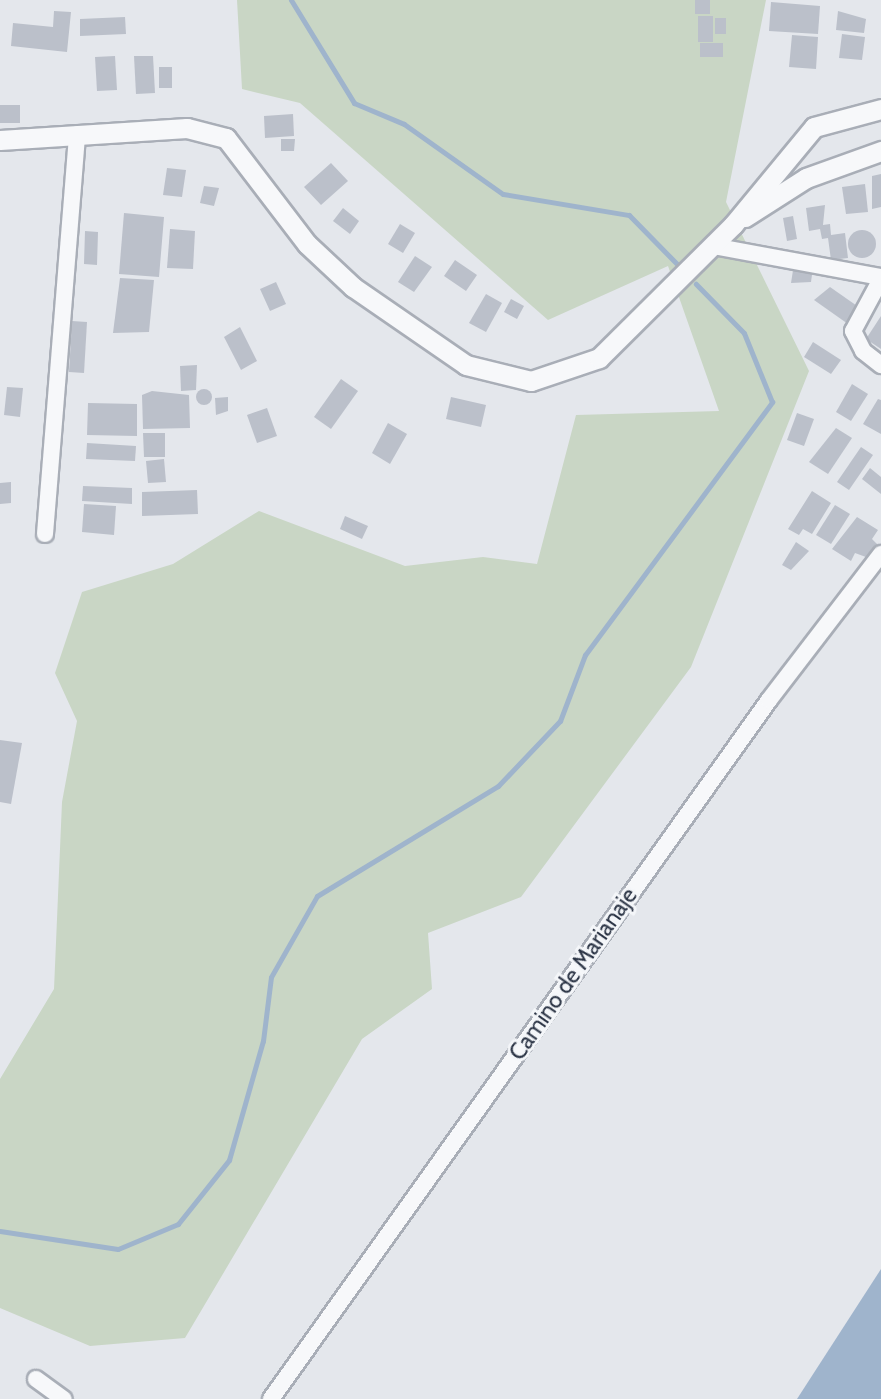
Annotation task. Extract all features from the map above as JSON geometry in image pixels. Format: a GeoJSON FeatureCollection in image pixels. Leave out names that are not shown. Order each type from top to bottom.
{"type":"FeatureCollection","features":[{"type":"Feature","properties":{"kind":"street"},"geometry":{"type":"LineString","coordinates":[[0,140],[187,128],[226,138],[307,244],[353,287],[466,365],[531,381],[598,358],[733,225],[814,127],[881,109]]}},
{"type":"Feature","properties":{"kind":"street"},"geometry":{"type":"LineString","coordinates":[[45,534],[76,134]]}},
{"type":"Feature","properties":{"kind":"street"},"geometry":{"type":"LineString","coordinates":[[733,225],[806,178],[881,151]]}},
{"type":"Feature","properties":{"kind":"street"},"geometry":{"type":"LineString","coordinates":[[713,246],[881,278],[853,331],[863,351],[881,365]]}},
{"type":"Feature","properties":{"kind":"street","name":"Camino de Marianaje"},"geometry":{"type":"LineString","coordinates":[[271,1399],[769,700],[881,554]]}},
{"type":"Feature","properties":{"kind":"street"},"geometry":{"type":"LineString","coordinates":[[36,1379],[64,1399]]}},
{"type":"Feature","properties":{"kind":"green space"},"geometry":{"type":"Polygon","coordinates":[[[237,0],[766,0],[726,202],[809,371],[691,667],[521,897],[428,933],[432,989],[362,1039],[185,1338],[90,1346],[0,1308],[0,1079],[54,989],[62,802],[77,721],[55,673],[82,592],[173,564],[259,511],[405,566],[483,557],[537,564],[576,415],[719,411],[668,266],[548,320],[300,103],[242,89],[237,0]]]}},
{"type":"Feature","properties":{"kind":"water"},"geometry":{"type":"Polygon","coordinates":[[[881,1269],[881,1399],[797,1399],[881,1269]]]}},
{"type":"Feature","properties":{"kind":"building"},"geometry":{"type":"Polygon","coordinates":[[[695,0],[710,0],[710,14],[695,14],[695,0]]]}},
{"type":"Feature","properties":{"kind":"building"},"geometry":{"type":"Polygon","coordinates":[[[771,2],[820,6],[818,34],[769,31],[771,2]]]}},
{"type":"Feature","properties":{"kind":"building"},"geometry":{"type":"Polygon","coordinates":[[[54,11],[71,12],[67,52],[11,46],[13,23],[53,27],[54,11]]]}},
{"type":"Feature","properties":{"kind":"building"},"geometry":{"type":"Polygon","coordinates":[[[838,11],[866,19],[864,33],[836,30],[838,11]]]}},
{"type":"Feature","properties":{"kind":"building"},"geometry":{"type":"Polygon","coordinates":[[[698,16],[713,16],[713,42],[698,42],[698,16]]]}},
{"type":"Feature","properties":{"kind":"building"},"geometry":{"type":"Polygon","coordinates":[[[125,17],[126,34],[80,36],[80,19],[125,17]]]}},
{"type":"Feature","properties":{"kind":"building"},"geometry":{"type":"Polygon","coordinates":[[[715,18],[726,18],[726,34],[715,34],[715,18]]]}},
{"type":"Feature","properties":{"kind":"building"},"geometry":{"type":"Polygon","coordinates":[[[842,34],[865,37],[862,60],[839,58],[842,34]]]}},
{"type":"Feature","properties":{"kind":"building"},"geometry":{"type":"Polygon","coordinates":[[[792,35],[818,37],[816,69],[789,67],[792,35]]]}},
{"type":"Feature","properties":{"kind":"building"},"geometry":{"type":"Polygon","coordinates":[[[700,43],[723,43],[723,57],[700,57],[700,43]]]}},
{"type":"Feature","properties":{"kind":"building"},"geometry":{"type":"Polygon","coordinates":[[[115,56],[117,90],[97,91],[95,57],[115,56]]]}},
{"type":"Feature","properties":{"kind":"building"},"geometry":{"type":"Polygon","coordinates":[[[134,56],[153,56],[155,93],[136,94],[134,56]]]}},
{"type":"Feature","properties":{"kind":"building"},"geometry":{"type":"Polygon","coordinates":[[[159,67],[172,67],[172,88],[159,88],[159,67]]]}},
{"type":"Feature","properties":{"kind":"building"},"geometry":{"type":"Polygon","coordinates":[[[0,105],[20,105],[20,123],[0,123],[0,105]]]}},
{"type":"Feature","properties":{"kind":"building"},"geometry":{"type":"Polygon","coordinates":[[[293,114],[294,136],[265,138],[264,116],[293,114]]]}},
{"type":"Feature","properties":{"kind":"building"},"geometry":{"type":"Polygon","coordinates":[[[281,139],[295,139],[294,151],[281,151],[281,139]]]}},
{"type":"Feature","properties":{"kind":"building"},"geometry":{"type":"Polygon","coordinates":[[[331,163],[348,181],[321,205],[304,187],[331,163]]]}},
{"type":"Feature","properties":{"kind":"building"},"geometry":{"type":"Polygon","coordinates":[[[167,168],[186,170],[182,197],[163,195],[167,168]]]}},
{"type":"Feature","properties":{"kind":"building"},"geometry":{"type":"Polygon","coordinates":[[[881,174],[881,207],[872,209],[872,176],[881,174]]]}},
{"type":"Feature","properties":{"kind":"building"},"geometry":{"type":"Polygon","coordinates":[[[865,184],[868,212],[846,214],[842,187],[865,184]]]}},
{"type":"Feature","properties":{"kind":"building"},"geometry":{"type":"Polygon","coordinates":[[[204,186],[219,188],[214,206],[200,203],[204,186]]]}},
{"type":"Feature","properties":{"kind":"building"},"geometry":{"type":"Polygon","coordinates":[[[825,205],[823,225],[830,224],[831,235],[845,233],[848,258],[831,260],[828,238],[822,239],[820,229],[809,231],[806,208],[825,205]]]}},
{"type":"Feature","properties":{"kind":"building"},"geometry":{"type":"Polygon","coordinates":[[[343,208],[359,221],[350,234],[333,221],[343,208]]]}},
{"type":"Feature","properties":{"kind":"building"},"geometry":{"type":"Polygon","coordinates":[[[124,213],[164,217],[159,277],[119,274],[124,213]]]}},
{"type":"Feature","properties":{"kind":"building"},"geometry":{"type":"Polygon","coordinates":[[[793,216],[797,239],[787,241],[783,218],[793,216]]]}},
{"type":"Feature","properties":{"kind":"building"},"geometry":{"type":"Polygon","coordinates":[[[400,224],[415,233],[403,253],[388,244],[400,224]]]}},
{"type":"Feature","properties":{"kind":"building"},"geometry":{"type":"Polygon","coordinates":[[[170,229],[195,231],[193,269],[167,268],[170,229]]]}},
{"type":"Feature","properties":{"kind":"building"},"geometry":{"type":"Polygon","coordinates":[[[862,230],[872,234],[876,244],[872,254],[862,258],[852,254],[848,244],[852,234],[862,230]]]}},
{"type":"Feature","properties":{"kind":"building"},"geometry":{"type":"Polygon","coordinates":[[[85,231],[98,232],[97,265],[84,264],[85,231]]]}},
{"type":"Feature","properties":{"kind":"building"},"geometry":{"type":"Polygon","coordinates":[[[415,256],[432,267],[414,292],[398,282],[415,256]]]}},
{"type":"Feature","properties":{"kind":"building"},"geometry":{"type":"Polygon","coordinates":[[[455,260],[477,275],[466,291],[444,276],[455,260]]]}},
{"type":"Feature","properties":{"kind":"building"},"geometry":{"type":"Polygon","coordinates":[[[794,264],[813,267],[811,282],[791,283],[794,264]]]}},
{"type":"Feature","properties":{"kind":"building"},"geometry":{"type":"Polygon","coordinates":[[[120,278],[154,280],[149,332],[113,333],[120,278]]]}},
{"type":"Feature","properties":{"kind":"building"},"geometry":{"type":"Polygon","coordinates":[[[276,282],[286,304],[270,311],[260,289],[276,282]]]}},
{"type":"Feature","properties":{"kind":"building"},"geometry":{"type":"Polygon","coordinates":[[[830,287],[860,308],[848,324],[814,300],[830,287]]]}},
{"type":"Feature","properties":{"kind":"building"},"geometry":{"type":"Polygon","coordinates":[[[486,294],[502,303],[486,332],[469,323],[486,294]]]}},
{"type":"Feature","properties":{"kind":"building"},"geometry":{"type":"Polygon","coordinates":[[[511,299],[524,306],[517,319],[504,312],[511,299]]]}},
{"type":"Feature","properties":{"kind":"building"},"geometry":{"type":"Polygon","coordinates":[[[881,316],[881,349],[866,339],[881,316]]]}},
{"type":"Feature","properties":{"kind":"building"},"geometry":{"type":"Polygon","coordinates":[[[72,321],[87,322],[84,373],[69,372],[72,321]]]}},
{"type":"Feature","properties":{"kind":"building"},"geometry":{"type":"Polygon","coordinates":[[[240,327],[257,361],[241,370],[224,337],[240,327]]]}},
{"type":"Feature","properties":{"kind":"building"},"geometry":{"type":"Polygon","coordinates":[[[813,342],[841,360],[831,374],[804,357],[813,342]]]}},
{"type":"Feature","properties":{"kind":"building"},"geometry":{"type":"Polygon","coordinates":[[[197,365],[196,390],[181,391],[180,366],[197,365]]]}},
{"type":"Feature","properties":{"kind":"building"},"geometry":{"type":"Polygon","coordinates":[[[341,379],[358,391],[331,429],[314,417],[341,379]]]}},
{"type":"Feature","properties":{"kind":"building"},"geometry":{"type":"Polygon","coordinates":[[[852,384],[868,394],[851,421],[836,412],[852,384]]]}},
{"type":"Feature","properties":{"kind":"building"},"geometry":{"type":"Polygon","coordinates":[[[7,387],[23,388],[20,417],[4,415],[7,387]]]}},
{"type":"Feature","properties":{"kind":"building"},"geometry":{"type":"Polygon","coordinates":[[[204,389],[212,397],[204,405],[196,397],[204,389]]]}},
{"type":"Feature","properties":{"kind":"building"},"geometry":{"type":"Polygon","coordinates":[[[152,391],[189,395],[190,428],[143,429],[142,395],[152,391]]]}},
{"type":"Feature","properties":{"kind":"building"},"geometry":{"type":"Polygon","coordinates":[[[228,397],[228,411],[216,415],[215,398],[228,397]]]}},
{"type":"Feature","properties":{"kind":"building"},"geometry":{"type":"Polygon","coordinates":[[[451,397],[486,405],[481,427],[446,419],[451,397]]]}},
{"type":"Feature","properties":{"kind":"building"},"geometry":{"type":"Polygon","coordinates":[[[878,399],[881,400],[881,434],[863,424],[878,399]]]}},
{"type":"Feature","properties":{"kind":"building"},"geometry":{"type":"Polygon","coordinates":[[[88,403],[137,404],[137,436],[87,435],[88,403]]]}},
{"type":"Feature","properties":{"kind":"building"},"geometry":{"type":"Polygon","coordinates":[[[267,408],[277,436],[257,443],[247,415],[267,408]]]}},
{"type":"Feature","properties":{"kind":"building"},"geometry":{"type":"Polygon","coordinates":[[[797,413],[814,419],[804,446],[787,440],[797,413]]]}},
{"type":"Feature","properties":{"kind":"building"},"geometry":{"type":"Polygon","coordinates":[[[388,423],[407,434],[390,464],[372,453],[388,423]]]}},
{"type":"Feature","properties":{"kind":"building"},"geometry":{"type":"Polygon","coordinates":[[[836,428],[852,438],[828,474],[809,462],[836,428]]]}},
{"type":"Feature","properties":{"kind":"building"},"geometry":{"type":"Polygon","coordinates":[[[143,433],[165,433],[165,457],[144,457],[143,433]]]}},
{"type":"Feature","properties":{"kind":"building"},"geometry":{"type":"Polygon","coordinates":[[[87,443],[136,446],[135,461],[86,459],[87,443]]]}},
{"type":"Feature","properties":{"kind":"building"},"geometry":{"type":"Polygon","coordinates":[[[861,447],[873,455],[849,490],[837,482],[861,447]]]}},
{"type":"Feature","properties":{"kind":"building"},"geometry":{"type":"Polygon","coordinates":[[[164,459],[166,482],[148,483],[146,461],[164,459]]]}},
{"type":"Feature","properties":{"kind":"building"},"geometry":{"type":"Polygon","coordinates":[[[870,468],[881,477],[881,494],[862,479],[870,468]]]}},
{"type":"Feature","properties":{"kind":"building"},"geometry":{"type":"Polygon","coordinates":[[[11,482],[11,503],[0,504],[0,483],[11,482]]]}},
{"type":"Feature","properties":{"kind":"building"},"geometry":{"type":"Polygon","coordinates":[[[83,486],[132,488],[132,504],[82,501],[83,486]]]}},
{"type":"Feature","properties":{"kind":"building"},"geometry":{"type":"Polygon","coordinates":[[[197,490],[198,514],[142,516],[142,492],[197,490]]]}},
{"type":"Feature","properties":{"kind":"building"},"geometry":{"type":"Polygon","coordinates":[[[812,491],[831,503],[812,534],[803,529],[799,535],[788,529],[812,491]]]}},
{"type":"Feature","properties":{"kind":"building"},"geometry":{"type":"Polygon","coordinates":[[[84,504],[116,506],[114,535],[82,532],[84,504]]]}},
{"type":"Feature","properties":{"kind":"building"},"geometry":{"type":"Polygon","coordinates":[[[835,505],[850,514],[831,544],[816,535],[835,505]]]}},
{"type":"Feature","properties":{"kind":"building"},"geometry":{"type":"Polygon","coordinates":[[[345,516],[368,526],[362,539],[340,529],[345,516]]]}},
{"type":"Feature","properties":{"kind":"building"},"geometry":{"type":"Polygon","coordinates":[[[857,517],[878,530],[872,539],[881,548],[874,560],[855,553],[851,561],[832,549],[857,517]]]}},
{"type":"Feature","properties":{"kind":"building"},"geometry":{"type":"Polygon","coordinates":[[[796,542],[809,551],[791,570],[782,565],[796,542]]]}},
{"type":"Feature","properties":{"kind":"building"},"geometry":{"type":"Polygon","coordinates":[[[0,740],[22,743],[11,804],[0,802],[0,740]]]}},
{"type":"Feature","properties":{"kind":"waterway"},"geometry":{"type":"LineString","coordinates":[[291,0],[354,103],[404,124],[503,194],[629,215],[677,264]]}},
{"type":"Feature","properties":{"kind":"waterway"},"geometry":{"type":"LineString","coordinates":[[0,1231],[118,1249],[178,1224],[229,1160],[263,1041],[271,977],[317,896],[498,786],[560,721],[585,655],[772,402],[744,333],[696,284]]}}]}
